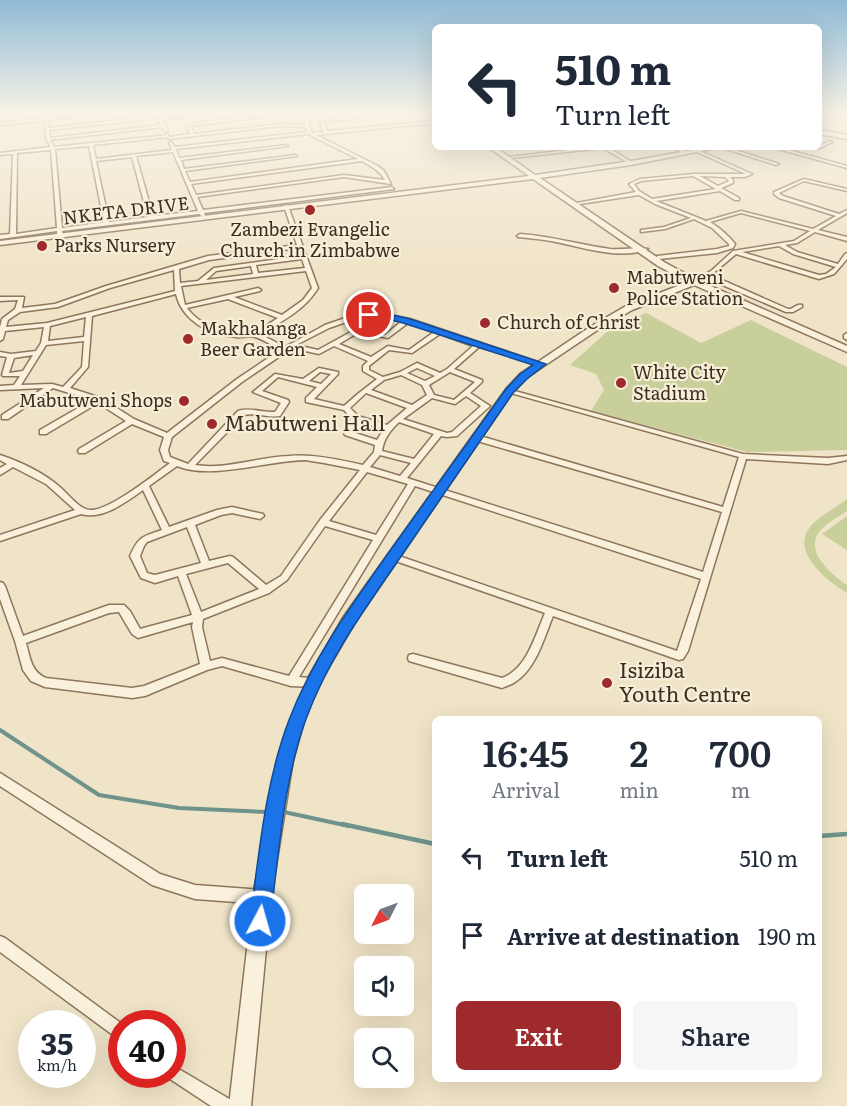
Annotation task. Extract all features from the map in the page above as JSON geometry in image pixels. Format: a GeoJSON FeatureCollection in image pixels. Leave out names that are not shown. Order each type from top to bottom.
{"type":"FeatureCollection","features":[{"type":"Feature","properties":{"kind":"street"},"geometry":{"type":"LineString","coordinates":[[13,236],[15,166]]}},
{"type":"Feature","properties":{"kind":"street"},"geometry":{"type":"LineString","coordinates":[[54,166],[60,232]]}},
{"type":"Feature","properties":{"kind":"street"},"geometry":{"type":"LineString","coordinates":[[95,166],[107,224]]}},
{"type":"Feature","properties":{"kind":"street"},"geometry":{"type":"LineString","coordinates":[[137,166],[151,218]]}},
{"type":"Feature","properties":{"kind":"street"},"geometry":{"type":"LineString","coordinates":[[182,166],[203,214]]}},
{"type":"Feature","properties":{"kind":"street"},"geometry":{"type":"LineString","coordinates":[[184,170],[219,166]]}},
{"type":"Feature","properties":{"kind":"street"},"geometry":{"type":"LineString","coordinates":[[189,183],[324,166]]}},
{"type":"Feature","properties":{"kind":"street"},"geometry":{"type":"LineString","coordinates":[[0,237],[60,232],[151,218],[203,214],[394,190],[382,172],[372,166]]}},
{"type":"Feature","properties":{"kind":"street"},"geometry":{"type":"LineString","coordinates":[[520,166],[536,176]]}},
{"type":"Feature","properties":{"kind":"street"},"geometry":{"type":"LineString","coordinates":[[522,166],[641,250],[847,350]]}},
{"type":"Feature","properties":{"kind":"street","name":"NKETA DRIVE"},"geometry":{"type":"LineString","coordinates":[[0,243],[60,232],[286,206],[394,190],[536,176],[612,166]]}},
{"type":"Feature","properties":{"kind":"street"},"geometry":{"type":"LineString","coordinates":[[659,257],[717,251],[731,247],[732,244],[706,222],[693,219],[653,200],[631,184],[640,180],[694,175],[745,176],[750,174],[731,166]]}},
{"type":"Feature","properties":{"kind":"street"},"geometry":{"type":"LineString","coordinates":[[694,175],[737,199]]}},
{"type":"Feature","properties":{"kind":"street"},"geometry":{"type":"LineString","coordinates":[[195,196],[344,176],[388,182]]}},
{"type":"Feature","properties":{"kind":"street"},"geometry":{"type":"LineString","coordinates":[[653,200],[720,189],[731,182],[726,176]]}},
{"type":"Feature","properties":{"kind":"street"},"geometry":{"type":"LineString","coordinates":[[839,215],[781,197],[776,193],[804,180],[847,190]]}},
{"type":"Feature","properties":{"kind":"street"},"geometry":{"type":"LineString","coordinates":[[576,204],[641,193]]}},
{"type":"Feature","properties":{"kind":"street"},"geometry":{"type":"LineString","coordinates":[[176,268],[183,307],[197,320],[219,334],[233,337],[255,334],[312,294],[315,288],[286,206]]}},
{"type":"Feature","properties":{"kind":"street"},"geometry":{"type":"LineString","coordinates":[[240,1106],[262,897],[285,760],[313,682],[349,620],[509,391],[523,376],[629,308],[700,279],[735,252],[795,242],[847,211]]}},
{"type":"Feature","properties":{"kind":"street"},"geometry":{"type":"LineString","coordinates":[[706,222],[741,212],[847,239]]}},
{"type":"Feature","properties":{"kind":"street"},"geometry":{"type":"LineString","coordinates":[[643,231],[665,228],[693,219]]}},
{"type":"Feature","properties":{"kind":"street"},"geometry":{"type":"LineString","coordinates":[[519,236],[559,239],[623,252],[641,250],[700,279],[847,344]]}},
{"type":"Feature","properties":{"kind":"street"},"geometry":{"type":"LineString","coordinates":[[779,244],[795,253],[839,266]]}},
{"type":"Feature","properties":{"kind":"street"},"geometry":{"type":"LineString","coordinates":[[0,339],[3,319],[18,310],[56,306],[108,287],[208,258],[300,246]]}},
{"type":"Feature","properties":{"kind":"street"},"geometry":{"type":"LineString","coordinates":[[735,252],[814,277],[827,276],[847,255]]}},
{"type":"Feature","properties":{"kind":"street"},"geometry":{"type":"LineString","coordinates":[[200,282],[214,270],[304,257]]}},
{"type":"Feature","properties":{"kind":"street"},"geometry":{"type":"LineString","coordinates":[[253,264],[256,276]]}},
{"type":"Feature","properties":{"kind":"street"},"geometry":{"type":"LineString","coordinates":[[2,330],[47,326],[200,282],[308,270]]}},
{"type":"Feature","properties":{"kind":"street"},"geometry":{"type":"LineString","coordinates":[[700,279],[786,310],[791,311],[800,306]]}},
{"type":"Feature","properties":{"kind":"street"},"geometry":{"type":"LineString","coordinates":[[183,307],[258,290]]}},
{"type":"Feature","properties":{"kind":"street"},"geometry":{"type":"LineString","coordinates":[[0,299],[22,298],[18,310]]}},
{"type":"Feature","properties":{"kind":"street"},"geometry":{"type":"LineString","coordinates":[[229,298],[281,317]]}},
{"type":"Feature","properties":{"kind":"street"},"geometry":{"type":"LineString","coordinates":[[65,389],[85,367],[89,314]]}},
{"type":"Feature","properties":{"kind":"street"},"geometry":{"type":"LineString","coordinates":[[541,364],[406,321],[380,315],[358,316],[320,329],[289,348],[168,436],[164,450],[167,459],[188,468],[224,469],[285,458],[305,458],[364,470],[402,479],[706,577]]}},
{"type":"Feature","properties":{"kind":"street"},"geometry":{"type":"LineString","coordinates":[[386,337],[406,321]]}},
{"type":"Feature","properties":{"kind":"street"},"geometry":{"type":"LineString","coordinates":[[17,386],[44,343],[47,326]]}},
{"type":"Feature","properties":{"kind":"street"},"geometry":{"type":"LineString","coordinates":[[255,334],[289,348],[314,353],[323,351],[357,330],[386,337]]}},
{"type":"Feature","properties":{"kind":"street"},"geometry":{"type":"LineString","coordinates":[[382,379],[366,371],[366,366],[372,360],[388,348],[410,352],[439,332]]}},
{"type":"Feature","properties":{"kind":"street"},"geometry":{"type":"LineString","coordinates":[[386,337],[388,348]]}},
{"type":"Feature","properties":{"kind":"street"},"geometry":{"type":"LineString","coordinates":[[44,343],[88,339]]}},
{"type":"Feature","properties":{"kind":"street"},"geometry":{"type":"LineString","coordinates":[[333,344],[372,360]]}},
{"type":"Feature","properties":{"kind":"street"},"geometry":{"type":"LineString","coordinates":[[425,384],[449,370],[478,345]]}},
{"type":"Feature","properties":{"kind":"street"},"geometry":{"type":"LineString","coordinates":[[0,354],[11,356],[36,353]]}},
{"type":"Feature","properties":{"kind":"street"},"geometry":{"type":"LineString","coordinates":[[11,356],[5,375],[26,373]]}},
{"type":"Feature","properties":{"kind":"street"},"geometry":{"type":"LineString","coordinates":[[346,408],[382,379],[402,373],[417,365],[440,375]]}},
{"type":"Feature","properties":{"kind":"street"},"geometry":{"type":"LineString","coordinates":[[305,381],[319,370],[336,373],[309,400],[346,408],[356,418],[388,428]]}},
{"type":"Feature","properties":{"kind":"street"},"geometry":{"type":"LineString","coordinates":[[20,641],[110,609],[121,608],[128,614],[138,634],[198,617],[266,590],[284,578],[323,522],[378,452],[378,443],[388,428],[431,396],[455,402],[480,381],[449,370]]}},
{"type":"Feature","properties":{"kind":"street"},"geometry":{"type":"LineString","coordinates":[[402,373],[425,384],[431,396]]}},
{"type":"Feature","properties":{"kind":"street"},"geometry":{"type":"LineString","coordinates":[[188,468],[241,413],[250,410],[268,415],[278,414],[285,402],[257,392],[274,376],[322,386]]}},
{"type":"Feature","properties":{"kind":"street"},"geometry":{"type":"LineString","coordinates":[[0,388],[52,386],[65,389],[98,400],[131,421],[168,436]]}},
{"type":"Feature","properties":{"kind":"street"},"geometry":{"type":"LineString","coordinates":[[5,417],[52,386]]}},
{"type":"Feature","properties":{"kind":"street"},"geometry":{"type":"LineString","coordinates":[[366,391],[413,408]]}},
{"type":"Feature","properties":{"kind":"street"},"geometry":{"type":"LineString","coordinates":[[509,391],[743,456],[828,461],[847,458]]}},
{"type":"Feature","properties":{"kind":"street"},"geometry":{"type":"LineString","coordinates":[[399,420],[438,434],[454,434],[486,406],[467,394]]}},
{"type":"Feature","properties":{"kind":"street"},"geometry":{"type":"LineString","coordinates":[[43,432],[98,400]]}},
{"type":"Feature","properties":{"kind":"street"},"geometry":{"type":"LineString","coordinates":[[356,418],[348,433],[378,443]]}},
{"type":"Feature","properties":{"kind":"street"},"geometry":{"type":"LineString","coordinates":[[82,451],[131,421]]}},
{"type":"Feature","properties":{"kind":"street"},"geometry":{"type":"LineString","coordinates":[[402,479],[438,434]]}},
{"type":"Feature","properties":{"kind":"street"},"geometry":{"type":"LineString","coordinates":[[477,438],[725,510]]}},
{"type":"Feature","properties":{"kind":"street"},"geometry":{"type":"LineString","coordinates":[[378,452],[416,462]]}},
{"type":"Feature","properties":{"kind":"street"},"geometry":{"type":"LineString","coordinates":[[393,557],[679,656],[683,651],[743,456]]}},
{"type":"Feature","properties":{"kind":"street"},"geometry":{"type":"LineString","coordinates":[[0,457],[48,482],[81,511],[91,514],[104,510],[146,485],[175,463]]}},
{"type":"Feature","properties":{"kind":"street"},"geometry":{"type":"LineString","coordinates":[[0,472],[13,463]]}},
{"type":"Feature","properties":{"kind":"street"},"geometry":{"type":"LineString","coordinates":[[291,681],[413,483]]}},
{"type":"Feature","properties":{"kind":"street"},"geometry":{"type":"LineString","coordinates":[[146,485],[166,532]]}},
{"type":"Feature","properties":{"kind":"street"},"geometry":{"type":"LineString","coordinates":[[260,516],[232,510],[190,523],[140,544],[135,556],[144,576],[149,579],[230,559],[266,590]]}},
{"type":"Feature","properties":{"kind":"street"},"geometry":{"type":"LineString","coordinates":[[0,538],[81,511]]}},
{"type":"Feature","properties":{"kind":"street"},"geometry":{"type":"LineString","coordinates":[[323,522],[379,539]]}},
{"type":"Feature","properties":{"kind":"street"},"geometry":{"type":"LineString","coordinates":[[190,523],[206,564]]}},
{"type":"Feature","properties":{"kind":"street"},"geometry":{"type":"LineString","coordinates":[[182,572],[198,617],[196,627],[206,666]]}},
{"type":"Feature","properties":{"kind":"street"},"geometry":{"type":"LineString","coordinates":[[0,586],[28,670],[34,678],[45,682],[132,693],[145,691],[206,666],[222,662],[291,681],[313,682]]}},
{"type":"Feature","properties":{"kind":"street"},"geometry":{"type":"LineString","coordinates":[[413,658],[502,683],[511,681],[524,669],[550,612]]}},
{"type":"Feature","properties":{"kind":"street"},"geometry":{"type":"LineString","coordinates":[[0,779],[157,880],[195,892],[262,897]]}},
{"type":"Feature","properties":{"kind":"street"},"geometry":{"type":"LineString","coordinates":[[0,943],[108,1024]]}},
{"type":"Feature","properties":{"kind":"street"},"geometry":{"type":"LineString","coordinates":[[186,1081],[225,1106]]}},
{"type":"Feature","properties":{"kind":"green space","name":"White City Stadium"},"geometry":{"type":"Polygon","coordinates":[[[646,313],[701,343],[751,320],[847,367],[847,450],[747,452],[591,411],[604,390],[596,374],[570,365],[608,331],[646,313]]]}},
{"type":"Feature","properties":{"kind":"green space"},"geometry":{"type":"Polygon","coordinates":[[[847,499],[847,511],[820,531],[815,546],[817,554],[827,569],[847,585],[847,593],[830,582],[814,565],[808,556],[805,537],[814,523],[847,499]]]}},
{"type":"Feature","properties":{"kind":"green space"},"geometry":{"type":"Polygon","coordinates":[[[847,516],[847,550],[822,534],[847,516]]]}},
{"type":"Feature","properties":{"kind":"waterway"},"geometry":{"type":"LineString","coordinates":[[0,730],[99,795],[179,808],[266,812]]}},
{"type":"Feature","properties":{"kind":"waterway"},"geometry":{"type":"LineString","coordinates":[[284,812],[349,826]]}},
{"type":"Feature","properties":{"kind":"waterway"},"geometry":{"type":"LineString","coordinates":[[342,824],[432,843]]}},
{"type":"Feature","properties":{"kind":"waterway"},"geometry":{"type":"LineString","coordinates":[[822,836],[847,834]]}},
{"type":"Feature","properties":{"kind":"place","name":"Zambezi Evangelic Church in Zimbabwe"},"geometry":{"type":"Point","coordinates":[310,210]}},
{"type":"Feature","properties":{"kind":"place","name":"Parks Nursery"},"geometry":{"type":"Point","coordinates":[42,246]}},
{"type":"Feature","properties":{"kind":"place","name":"Mabutweni Police Station"},"geometry":{"type":"Point","coordinates":[614,288]}},
{"type":"Feature","properties":{"kind":"place","name":"Church of Christ"},"geometry":{"type":"Point","coordinates":[485,323]}},
{"type":"Feature","properties":{"kind":"place","name":"Makhalanga Beer Garden"},"geometry":{"type":"Point","coordinates":[188,339]}},
{"type":"Feature","properties":{"kind":"place","name":"White City Stadium"},"geometry":{"type":"Point","coordinates":[621,383]}},
{"type":"Feature","properties":{"kind":"place","name":"Mabutweni Shops"},"geometry":{"type":"Point","coordinates":[184,401]}},
{"type":"Feature","properties":{"kind":"place","name":"Mabutweni Hall"},"geometry":{"type":"Point","coordinates":[212,424]}},
{"type":"Feature","properties":{"kind":"place","name":"Isiziba Youth Centre"},"geometry":{"type":"Point","coordinates":[607,683]}},
{"type":"Feature","properties":{"kind":"route"},"geometry":{"type":"LineString","coordinates":[[260,921],[274,819],[285,760],[313,682],[349,620],[509,391],[523,376],[541,364],[406,321],[369,315]]}}]}
